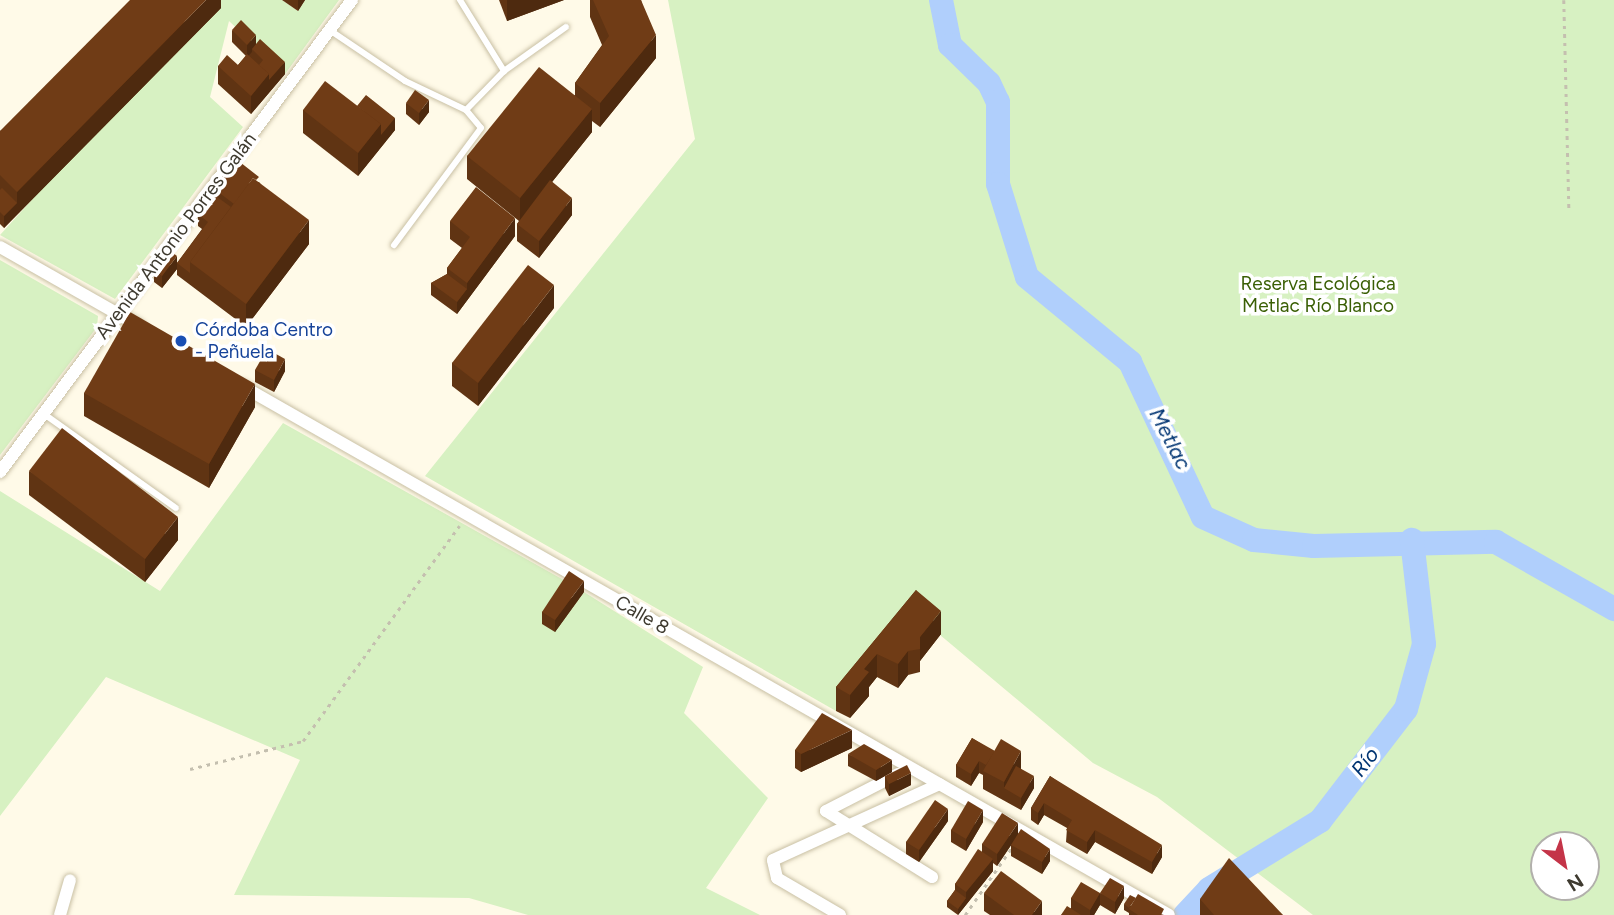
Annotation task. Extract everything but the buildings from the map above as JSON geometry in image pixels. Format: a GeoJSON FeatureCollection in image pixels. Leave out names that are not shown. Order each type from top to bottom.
{"type":"FeatureCollection","features":[{"type":"Feature","properties":{"kind":"street","name":"Avenida Antonio Porres Galán"},"geometry":{"type":"LineString","coordinates":[[0,472],[352,0]]}},
{"type":"Feature","properties":{"kind":"street"},"geometry":{"type":"LineString","coordinates":[[0,247],[153,334]]}},
{"type":"Feature","properties":{"kind":"street","name":"Calle 8"},"geometry":{"type":"LineString","coordinates":[[225,376],[1169,915]]}},
{"type":"Feature","properties":{"kind":"street"},"geometry":{"type":"LineString","coordinates":[[910,768],[826,811],[932,877]]}},
{"type":"Feature","properties":{"kind":"street"},"geometry":{"type":"LineString","coordinates":[[840,915],[777,878],[773,860],[845,824],[940,784]]}},
{"type":"Feature","properties":{"kind":"street"},"geometry":{"type":"LineString","coordinates":[[60,915],[70,880]]}},
{"type":"Feature","properties":{"kind":"lane"},"geometry":{"type":"LineString","coordinates":[[460,0],[504,71]]}},
{"type":"Feature","properties":{"kind":"lane"},"geometry":{"type":"LineString","coordinates":[[466,110],[504,71],[566,27]]}},
{"type":"Feature","properties":{"kind":"lane"},"geometry":{"type":"LineString","coordinates":[[331,31],[405,80],[466,110],[481,128],[479,138],[394,245]]}},
{"type":"Feature","properties":{"kind":"lane"},"geometry":{"type":"LineString","coordinates":[[42,413],[176,508]]}},
{"type":"Feature","properties":{"kind":"path"},"geometry":{"type":"LineString","coordinates":[[1564,0],[1569,212]]}},
{"type":"Feature","properties":{"kind":"path"},"geometry":{"type":"LineString","coordinates":[[190,769],[303,741],[467,514]]}},
{"type":"Feature","properties":{"kind":"path"},"geometry":{"type":"LineString","coordinates":[[965,915],[1024,831]]}},
{"type":"Feature","properties":{"kind":"green space"},"geometry":{"type":"Polygon","coordinates":[[[213,0],[282,0],[298,11],[305,0],[339,0],[285,74],[229,21],[210,97],[243,127],[115,299],[0,235],[213,0]]]}},
{"type":"Feature","properties":{"kind":"green space","name":"Reserva Ecológica Metlac Río Blanco"},"geometry":{"type":"Polygon","coordinates":[[[668,0],[1614,0],[1614,915],[1313,915],[1157,797],[1093,763],[915,614],[836,711],[425,476],[695,139],[668,0]]]}},
{"type":"Feature","properties":{"kind":"green space"},"geometry":{"type":"Polygon","coordinates":[[[0,260],[98,316],[97,327],[0,455],[0,260]]]}},
{"type":"Feature","properties":{"kind":"green space"},"geometry":{"type":"Polygon","coordinates":[[[283,423],[569,583],[543,624],[555,631],[584,592],[703,667],[684,713],[768,798],[706,888],[760,915],[528,915],[469,898],[234,895],[300,760],[106,677],[0,816],[0,491],[160,591],[283,423]]]}},
{"type":"Feature","properties":{"kind":"waterway","name":"Metlac"},"geometry":{"type":"LineString","coordinates":[[941,0],[950,45],[989,83],[998,102],[998,184],[1027,277],[1130,362],[1203,517],[1254,540],[1314,546],[1496,542],[1614,609]]}},
{"type":"Feature","properties":{"kind":"waterway","name":"Río"},"geometry":{"type":"LineString","coordinates":[[1185,915],[1209,889],[1320,821],[1406,709],[1424,644],[1412,540]]}},
{"type":"Feature","properties":{"kind":"place","name":"Córdoba Centro - Peñuela"},"geometry":{"type":"Point","coordinates":[181,341]}}]}
